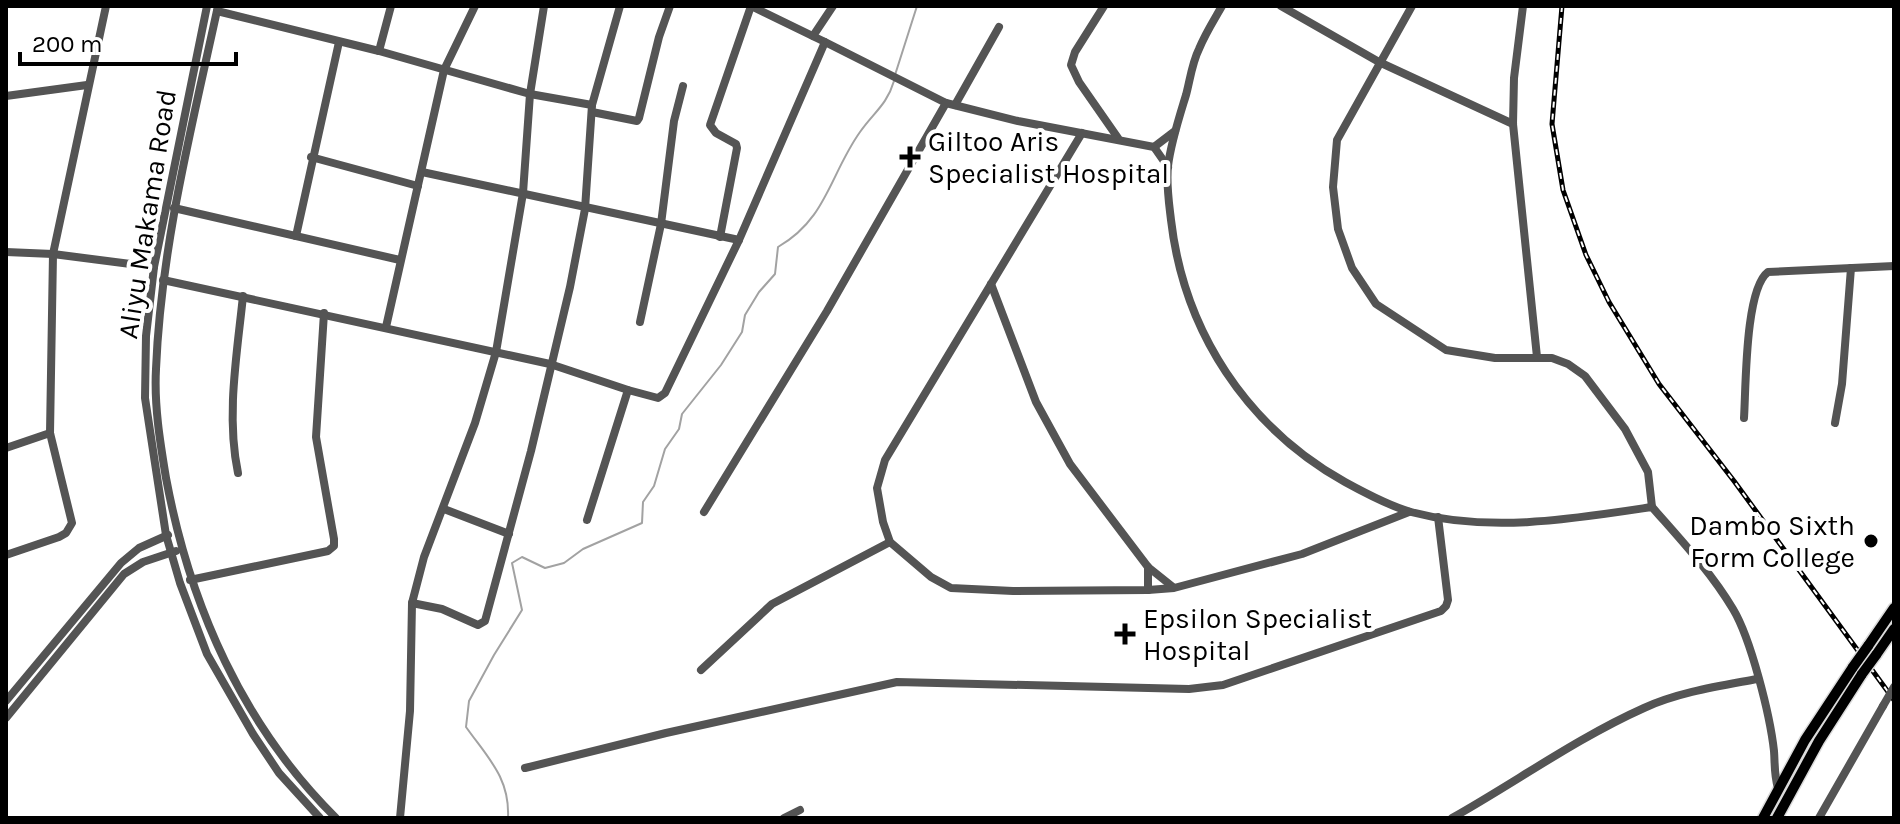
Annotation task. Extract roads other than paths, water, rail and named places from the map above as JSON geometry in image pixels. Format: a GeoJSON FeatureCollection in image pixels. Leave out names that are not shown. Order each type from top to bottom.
{"type":"FeatureCollection","features":[{"type":"Feature","properties":{"kind":"main road"},"geometry":{"type":"LineString","coordinates":[[1777,818],[1894,608]]}},
{"type":"Feature","properties":{"kind":"main road"},"geometry":{"type":"LineString","coordinates":[[1872,650],[1894,629]]}},
{"type":"Feature","properties":{"kind":"main road"},"geometry":{"type":"LineString","coordinates":[[1763,818],[1813,726],[1858,671]]}},
{"type":"Feature","properties":{"kind":"street"},"geometry":{"type":"LineString","coordinates":[[6,555],[59,537],[72,523],[50,433],[53,254],[106,6]]}},
{"type":"Feature","properties":{"kind":"street","name":"Aliyu Makama Road"},"geometry":{"type":"LineString","coordinates":[[207,6],[154,267],[146,336],[145,398],[166,535],[207,654],[279,773],[320,818]]}},
{"type":"Feature","properties":{"kind":"street"},"geometry":{"type":"LineString","coordinates":[[379,51],[391,6]]}},
{"type":"Feature","properties":{"kind":"street"},"geometry":{"type":"LineString","coordinates":[[386,327],[444,70],[475,6]]}},
{"type":"Feature","properties":{"kind":"street"},"geometry":{"type":"LineString","coordinates":[[400,818],[410,711],[412,603],[424,557],[475,423],[496,352],[523,193],[530,94],[544,6]]}},
{"type":"Feature","properties":{"kind":"street"},"geometry":{"type":"LineString","coordinates":[[412,603],[442,609],[482,624],[509,534],[570,287],[585,209],[592,108],[620,6]]}},
{"type":"Feature","properties":{"kind":"street"},"geometry":{"type":"LineString","coordinates":[[218,9],[637,121],[670,6]]}},
{"type":"Feature","properties":{"kind":"street"},"geometry":{"type":"LineString","coordinates":[[720,237],[737,148],[710,125],[751,6],[950,104],[1018,121],[1154,147],[1168,167]]}},
{"type":"Feature","properties":{"kind":"street"},"geometry":{"type":"LineString","coordinates":[[813,36],[833,6]]}},
{"type":"Feature","properties":{"kind":"street"},"geometry":{"type":"LineString","coordinates":[[1104,6],[1075,52],[1071,65],[1118,138]]}},
{"type":"Feature","properties":{"kind":"street"},"geometry":{"type":"LineString","coordinates":[[1222,6],[1198,51],[1168,167],[1173,236],[1186,295],[1211,346],[1239,392],[1275,433],[1316,466],[1361,491],[1409,512],[1524,523],[1652,507]]}},
{"type":"Feature","properties":{"kind":"street"},"geometry":{"type":"LineString","coordinates":[[1281,6],[1379,62],[1513,124]]}},
{"type":"Feature","properties":{"kind":"street"},"geometry":{"type":"LineString","coordinates":[[1412,6],[1337,140],[1333,187],[1338,229],[1352,268],[1376,304],[1446,350],[1495,358],[1552,358],[1585,376],[1625,429],[1648,472],[1652,507],[1693,554],[1733,609],[1757,679],[1774,751],[1778,788]]}},
{"type":"Feature","properties":{"kind":"street"},"geometry":{"type":"LineString","coordinates":[[1523,6],[1514,78],[1513,124],[1537,357]]}},
{"type":"Feature","properties":{"kind":"street","name":"Aliyu Makama Road"},"geometry":{"type":"LineString","coordinates":[[218,9],[174,208],[163,280],[156,372],[160,442],[181,550],[218,649],[262,728],[288,766],[336,818]]}},
{"type":"Feature","properties":{"kind":"street"},"geometry":{"type":"LineString","coordinates":[[704,512],[999,27]]}},
{"type":"Feature","properties":{"kind":"street"},"geometry":{"type":"LineString","coordinates":[[296,236],[311,157],[339,42]]}},
{"type":"Feature","properties":{"kind":"street"},"geometry":{"type":"LineString","coordinates":[[163,280],[550,364],[658,398],[665,393],[739,240],[825,42]]}},
{"type":"Feature","properties":{"kind":"street"},"geometry":{"type":"LineString","coordinates":[[6,96],[87,85]]}},
{"type":"Feature","properties":{"kind":"street"},"geometry":{"type":"LineString","coordinates":[[640,322],[661,224],[674,121],[683,86]]}},
{"type":"Feature","properties":{"kind":"street"},"geometry":{"type":"LineString","coordinates":[[184,114],[194,117]]}},
{"type":"Feature","properties":{"kind":"street"},"geometry":{"type":"LineString","coordinates":[[1099,136],[1101,114]]}},
{"type":"Feature","properties":{"kind":"street"},"geometry":{"type":"LineString","coordinates":[[1154,147],[1176,131]]}},
{"type":"Feature","properties":{"kind":"street"},"geometry":{"type":"LineString","coordinates":[[1082,133],[885,460],[877,488],[890,542],[931,577],[951,588],[1148,590],[1174,588],[1302,554],[1409,512]]}},
{"type":"Feature","properties":{"kind":"street"},"geometry":{"type":"LineString","coordinates":[[311,157],[418,186]]}},
{"type":"Feature","properties":{"kind":"street"},"geometry":{"type":"LineString","coordinates":[[422,172],[739,240]]}},
{"type":"Feature","properties":{"kind":"street"},"geometry":{"type":"LineString","coordinates":[[174,208],[400,260]]}},
{"type":"Feature","properties":{"kind":"street"},"geometry":{"type":"LineString","coordinates":[[6,252],[53,254],[154,267]]}},
{"type":"Feature","properties":{"kind":"street"},"geometry":{"type":"LineString","coordinates":[[1744,418],[1751,313],[1758,282],[1768,272],[1894,266]]}},
{"type":"Feature","properties":{"kind":"street"},"geometry":{"type":"LineString","coordinates":[[1835,423],[1842,384],[1851,268]]}},
{"type":"Feature","properties":{"kind":"street"},"geometry":{"type":"LineString","coordinates":[[991,284],[1036,402],[1070,464],[1148,567],[1174,588]]}},
{"type":"Feature","properties":{"kind":"street"},"geometry":{"type":"LineString","coordinates":[[238,473],[234,454],[233,390],[243,296]]}},
{"type":"Feature","properties":{"kind":"street"},"geometry":{"type":"LineString","coordinates":[[190,580],[328,551],[334,546],[316,437],[324,313]]}},
{"type":"Feature","properties":{"kind":"street"},"geometry":{"type":"LineString","coordinates":[[587,520],[628,390]]}},
{"type":"Feature","properties":{"kind":"street"},"geometry":{"type":"LineString","coordinates":[[6,448],[50,433]]}},
{"type":"Feature","properties":{"kind":"street"},"geometry":{"type":"LineString","coordinates":[[444,509],[509,534]]}},
{"type":"Feature","properties":{"kind":"street"},"geometry":{"type":"LineString","coordinates":[[525,768],[897,682],[1189,689],[1223,685],[1441,611],[1448,600],[1438,517]]}},
{"type":"Feature","properties":{"kind":"street"},"geometry":{"type":"LineString","coordinates":[[6,701],[121,563],[139,548],[176,532]]}},
{"type":"Feature","properties":{"kind":"street"},"geometry":{"type":"LineString","coordinates":[[701,670],[772,604],[890,542]]}},
{"type":"Feature","properties":{"kind":"street"},"geometry":{"type":"LineString","coordinates":[[6,718],[124,574],[143,562],[181,550]]}},
{"type":"Feature","properties":{"kind":"street"},"geometry":{"type":"LineString","coordinates":[[1148,567],[1148,590]]}},
{"type":"Feature","properties":{"kind":"street"},"geometry":{"type":"LineString","coordinates":[[1452,818],[1563,751],[1646,707],[1694,692],[1757,679]]}},
{"type":"Feature","properties":{"kind":"street"},"geometry":{"type":"LineString","coordinates":[[1819,818],[1894,687]]}},
{"type":"Feature","properties":{"kind":"street"},"geometry":{"type":"LineString","coordinates":[[1774,751],[1791,765]]}},
{"type":"Feature","properties":{"kind":"street"},"geometry":{"type":"LineString","coordinates":[[784,818],[800,810]]}},
{"type":"Feature","properties":{"kind":"waterway"},"geometry":{"type":"LineString","coordinates":[[895,75],[917,6]]}},
{"type":"Feature","properties":{"kind":"waterway"},"geometry":{"type":"LineString","coordinates":[[508,818],[508,804],[501,780],[466,727],[469,701],[522,610],[512,563],[522,557],[545,568],[564,563],[583,549],[642,523],[643,502],[654,486],[665,449],[679,429],[682,414],[721,365],[742,332],[745,315],[775,274],[778,247],[794,236],[818,209],[850,148],[884,103],[894,81]]}},
{"type":"Feature","properties":{"kind":"railway"},"geometry":{"type":"LineString","coordinates":[[1562,6],[1552,124],[1563,190],[1586,255],[1609,302],[1659,384],[1894,700]]}},
{"type":"Feature","properties":{"kind":"place","name":"Giltoo Aris Specialist Hospital"},"geometry":{"type":"Point","coordinates":[910,157]}},
{"type":"Feature","properties":{"kind":"place","name":"Dambo Sixth Form College"},"geometry":{"type":"Point","coordinates":[1871,541]}},
{"type":"Feature","properties":{"kind":"place","name":"Epsilon Specialist Hospital"},"geometry":{"type":"Point","coordinates":[1125,634]}}]}
